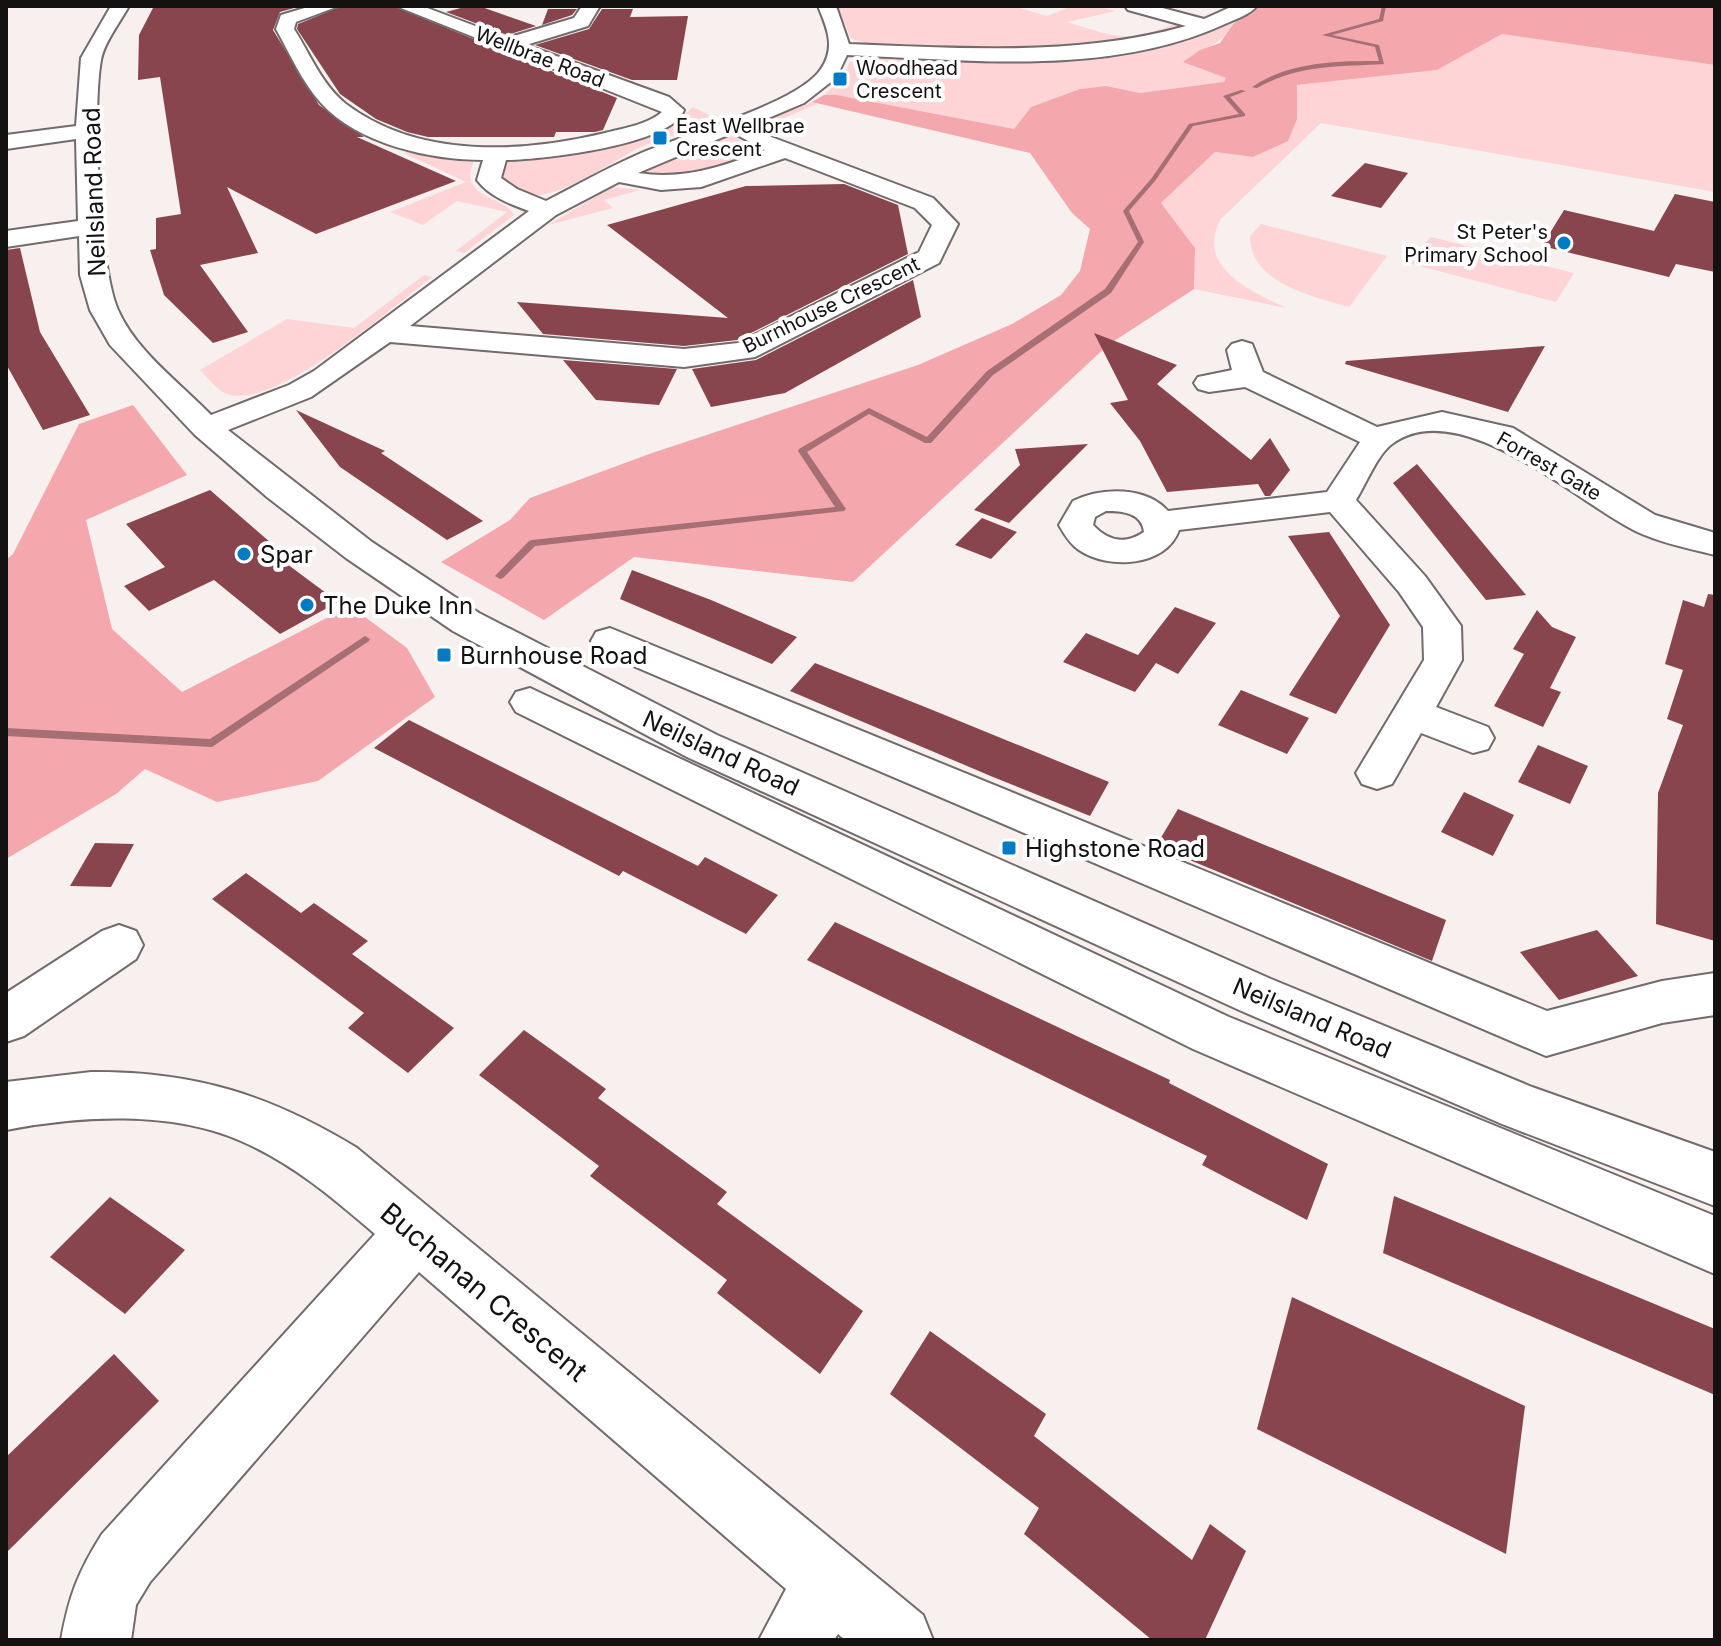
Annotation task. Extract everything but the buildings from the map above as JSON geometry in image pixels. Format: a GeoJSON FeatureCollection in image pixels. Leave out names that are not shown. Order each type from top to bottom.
{"type":"FeatureCollection","features":[{"type":"Feature","properties":{"kind":"street","name":"Neilsland Road"},"geometry":{"type":"LineString","coordinates":[[120,6],[91,58],[87,131],[93,275],[104,310],[120,339],[206,428],[279,490],[349,543],[466,622],[702,746],[1254,994],[1521,1107],[1715,1179]]}},
{"type":"Feature","properties":{"kind":"street"},"geometry":{"type":"LineString","coordinates":[[330,6],[288,19],[284,24],[337,107],[405,141],[438,149],[496,154],[489,180],[508,194],[547,210]]}},
{"type":"Feature","properties":{"kind":"street","name":"Wellbrae Road"},"geometry":{"type":"LineString","coordinates":[[405,6],[661,102],[673,110],[667,120],[601,142],[555,150],[496,154]]}},
{"type":"Feature","properties":{"kind":"street"},"geometry":{"type":"LineString","coordinates":[[507,44],[581,22],[587,17],[591,6]]}},
{"type":"Feature","properties":{"kind":"street"},"geometry":{"type":"LineString","coordinates":[[206,428],[300,391],[386,333],[547,210],[615,174],[797,99],[829,74],[840,49],[839,33],[827,6]]}},
{"type":"Feature","properties":{"kind":"street"},"geometry":{"type":"LineString","coordinates":[[1134,6],[1209,26]]}},
{"type":"Feature","properties":{"kind":"street"},"geometry":{"type":"LineString","coordinates":[[840,49],[1052,52],[1129,44],[1209,26],[1248,6]]}},
{"type":"Feature","properties":{"kind":"street"},"geometry":{"type":"LineString","coordinates":[[6,142],[87,131]]}},
{"type":"Feature","properties":{"kind":"street","name":"Burnhouse Crescent"},"geometry":{"type":"LineString","coordinates":[[386,333],[684,358],[745,351],[930,257],[945,224],[924,203],[750,136]]}},
{"type":"Feature","properties":{"kind":"street"},"geometry":{"type":"LineString","coordinates":[[615,174],[654,185],[676,185],[700,181],[784,150]]}},
{"type":"Feature","properties":{"kind":"street"},"geometry":{"type":"LineString","coordinates":[[6,239],[92,226]]}},
{"type":"Feature","properties":{"kind":"street"},"geometry":{"type":"LineString","coordinates":[[1209,383],[1246,364],[1378,439],[1338,501]]}},
{"type":"Feature","properties":{"kind":"street","name":"Forrest Gate"},"geometry":{"type":"LineString","coordinates":[[1378,439],[1396,429],[1442,421],[1502,435],[1643,522],[1715,544]]}},
{"type":"Feature","properties":{"kind":"street"},"geometry":{"type":"LineString","coordinates":[[1160,522],[1338,501]]}},
{"type":"Feature","properties":{"kind":"street"},"geometry":{"type":"LineString","coordinates":[[1338,501],[1412,584],[1442,626],[1443,660],[1377,773]]}},
{"type":"Feature","properties":{"kind":"street"},"geometry":{"type":"LineString","coordinates":[[610,641],[1546,1034],[1662,1002],[1715,994]]}},
{"type":"Feature","properties":{"kind":"street","name":"Neilsland Road"},"geometry":{"type":"LineString","coordinates":[[530,702],[1211,1033],[1715,1245]]}},
{"type":"Feature","properties":{"kind":"street"},"geometry":{"type":"LineString","coordinates":[[1411,713],[1473,738]]}},
{"type":"Feature","properties":{"kind":"street"},"geometry":{"type":"LineString","coordinates":[[6,1020],[77,996],[119,945]]}},
{"type":"Feature","properties":{"kind":"street","name":"Buchanan Crescent"},"geometry":{"type":"LineString","coordinates":[[6,1106],[109,1097],[168,1100],[233,1113],[290,1136],[338,1167],[898,1640]]}},
{"type":"Feature","properties":{"kind":"street"},"geometry":{"type":"LineString","coordinates":[[96,1640],[103,1595],[126,1558],[414,1234]]}},
{"type":"Feature","properties":{"kind":"street"},"geometry":{"type":"LineString","coordinates":[[794,1640],[830,1583]]}},
{"type":"Feature","properties":{"kind":"shaded area"},"geometry":{"type":"Polygon","coordinates":[[[838,6],[1013,6],[1047,16],[1072,6],[1097,6],[1116,11],[1067,22],[1123,36],[1147,34],[1180,22],[1184,26],[1163,34],[1074,46],[962,50],[911,48],[872,44],[850,37],[838,6]]]}},
{"type":"Feature","properties":{"kind":"shaded area"},"geometry":{"type":"Polygon","coordinates":[[[1261,6],[1715,6],[1715,65],[1502,34],[1437,70],[1297,85],[1297,119],[1288,141],[1253,157],[1215,152],[1161,203],[1195,248],[1194,289],[1108,345],[853,582],[634,557],[544,620],[441,562],[510,520],[530,498],[652,453],[918,365],[1012,324],[1061,295],[1080,271],[1090,229],[1072,213],[1030,153],[812,102],[824,95],[836,95],[1014,129],[1031,107],[1080,89],[1106,86],[1140,93],[1224,82],[1226,78],[1183,62],[1200,50],[1220,43],[1234,23],[1261,6]]]}},
{"type":"Feature","properties":{"kind":"shaded area"},"geometry":{"type":"Polygon","coordinates":[[[1234,23],[1216,43],[1184,62],[1226,78],[1225,82],[1140,93],[1106,86],[1080,89],[1031,107],[1014,129],[824,95],[844,77],[849,63],[864,57],[1164,44],[1234,23]]]}},
{"type":"Feature","properties":{"kind":"shaded area"},"geometry":{"type":"Polygon","coordinates":[[[1502,34],[1715,65],[1715,192],[1321,123],[1221,219],[1215,236],[1215,251],[1220,264],[1230,275],[1242,285],[1286,308],[1194,289],[1195,248],[1161,203],[1215,152],[1253,157],[1297,119],[1297,85],[1437,70],[1502,34]]]}},
{"type":"Feature","properties":{"kind":"shaded area"},"geometry":{"type":"Polygon","coordinates":[[[812,102],[817,104],[737,138],[759,150],[753,157],[676,180],[645,174],[644,171],[812,102]]]}},
{"type":"Feature","properties":{"kind":"shaded area"},"geometry":{"type":"Polygon","coordinates":[[[693,107],[721,121],[643,146],[591,175],[548,194],[528,196],[512,191],[501,176],[508,162],[630,142],[677,121],[693,107]]]}},
{"type":"Feature","properties":{"kind":"shaded area"},"geometry":{"type":"Polygon","coordinates":[[[410,151],[474,161],[470,173],[477,190],[509,208],[514,215],[464,253],[456,251],[507,212],[457,201],[423,225],[390,212],[466,182],[404,153],[410,151]]]}},
{"type":"Feature","properties":{"kind":"shaded area"},"geometry":{"type":"Polygon","coordinates":[[[612,187],[640,190],[604,200],[613,208],[548,225],[612,187]]]}},
{"type":"Feature","properties":{"kind":"shaded area"},"geometry":{"type":"Polygon","coordinates":[[[1261,224],[1387,256],[1349,307],[1302,292],[1271,276],[1252,252],[1250,236],[1261,224]]]}},
{"type":"Feature","properties":{"kind":"shaded area"},"geometry":{"type":"Polygon","coordinates":[[[1431,237],[1574,273],[1556,302],[1408,263],[1431,237]]]}},
{"type":"Feature","properties":{"kind":"shaded area"},"geometry":{"type":"Polygon","coordinates":[[[424,275],[432,277],[363,331],[303,372],[274,387],[248,395],[227,394],[200,370],[287,319],[354,328],[424,275]]]}},
{"type":"Feature","properties":{"kind":"shaded area"},"geometry":{"type":"Polygon","coordinates":[[[133,405],[187,475],[86,520],[112,629],[182,692],[350,606],[407,648],[435,697],[318,781],[217,802],[145,769],[116,794],[6,859],[6,560],[13,554],[79,424],[133,405]]]}},
{"type":"Feature","properties":{"kind":"waterway"},"geometry":{"type":"LineString","coordinates":[[1255,87],[1300,69],[1332,64],[1382,63],[1377,46],[1325,35],[1381,20],[1384,6]]}},
{"type":"Feature","properties":{"kind":"waterway"},"geometry":{"type":"LineString","coordinates":[[500,576],[532,543],[841,509],[802,451],[869,411],[928,441],[990,373],[1108,291],[1141,242],[1126,211],[1153,180],[1191,125],[1243,115],[1226,96],[1243,91]]}},
{"type":"Feature","properties":{"kind":"waterway"},"geometry":{"type":"LineString","coordinates":[[6,732],[212,743],[365,639]]}},
{"type":"Feature","properties":{"kind":"place","name":"Woodhead Crescent"},"geometry":{"type":"Point","coordinates":[840,79]}},
{"type":"Feature","properties":{"kind":"place","name":"East Wellbrae Crescent"},"geometry":{"type":"Point","coordinates":[660,138]}},
{"type":"Feature","properties":{"kind":"place","name":"St Peter's Primary School"},"geometry":{"type":"Point","coordinates":[1564,243]}},
{"type":"Feature","properties":{"kind":"place","name":"Spar"},"geometry":{"type":"Point","coordinates":[244,554]}},
{"type":"Feature","properties":{"kind":"place","name":"The Duke Inn"},"geometry":{"type":"Point","coordinates":[307,605]}},
{"type":"Feature","properties":{"kind":"place","name":"Burnhouse Road"},"geometry":{"type":"Point","coordinates":[444,655]}},
{"type":"Feature","properties":{"kind":"place","name":"Highstone Road"},"geometry":{"type":"Point","coordinates":[1009,848]}}]}
